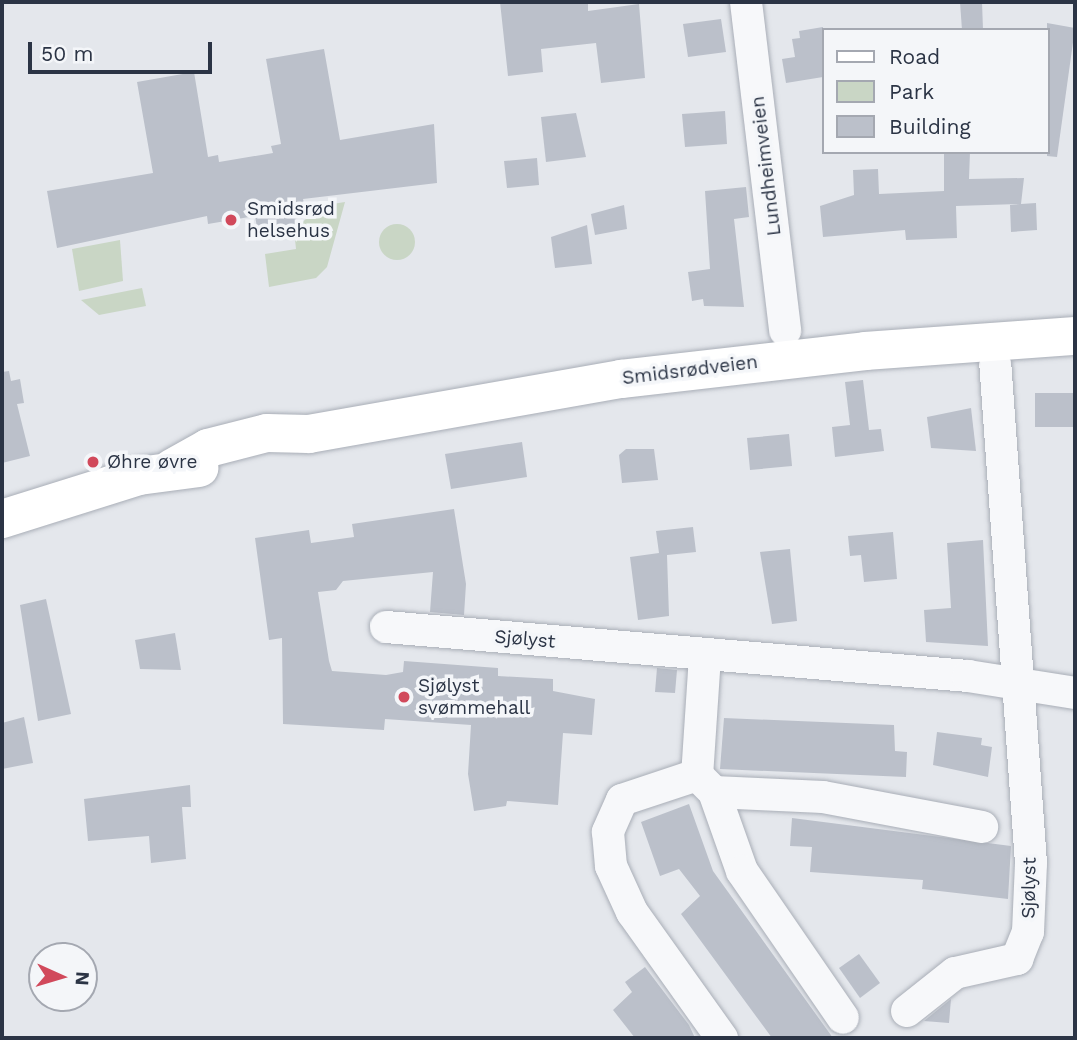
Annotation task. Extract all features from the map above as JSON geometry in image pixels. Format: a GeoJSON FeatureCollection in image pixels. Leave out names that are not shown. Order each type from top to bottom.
{"type":"FeatureCollection","features":[{"type":"Feature","properties":{"kind":"main road","name":"Smidsrødveien"},"geometry":{"type":"LineString","coordinates":[[2,519],[172,468],[238,440],[309,434],[679,371],[1075,336]]}},
{"type":"Feature","properties":{"kind":"street","name":"Lundheimveien"},"geometry":{"type":"LineString","coordinates":[[746,2],[785,331]]}},
{"type":"Feature","properties":{"kind":"street","name":"Sjølyst"},"geometry":{"type":"LineString","coordinates":[[907,1011],[955,973],[1006,964],[1025,950],[1031,863],[1021,689],[995,365]]}},
{"type":"Feature","properties":{"kind":"street","name":"Sjølyst"},"geometry":{"type":"LineString","coordinates":[[386,627],[705,656],[968,676],[1021,689],[1075,693]]}},
{"type":"Feature","properties":{"kind":"street"},"geometry":{"type":"LineString","coordinates":[[705,656],[705,784],[742,871],[843,1017]]}},
{"type":"Feature","properties":{"kind":"street"},"geometry":{"type":"LineString","coordinates":[[722,1038],[632,912],[610,854],[611,814],[622,800],[705,784],[823,797],[982,827]]}},
{"type":"Feature","properties":{"kind":"green space"},"geometry":{"type":"Polygon","coordinates":[[[345,202],[327,267],[316,278],[269,287],[265,254],[296,249],[294,230],[320,206],[345,202]]]}},
{"type":"Feature","properties":{"kind":"green space"},"geometry":{"type":"Polygon","coordinates":[[[397,224],[410,229],[415,242],[410,255],[397,260],[384,255],[379,242],[384,229],[397,224]]]}},
{"type":"Feature","properties":{"kind":"green space"},"geometry":{"type":"Polygon","coordinates":[[[120,240],[123,281],[79,291],[72,249],[120,240]]]}},
{"type":"Feature","properties":{"kind":"green space"},"geometry":{"type":"Polygon","coordinates":[[[142,288],[146,306],[99,315],[81,300],[142,288]]]}},
{"type":"Feature","properties":{"kind":"building"},"geometry":{"type":"Polygon","coordinates":[[[500,2],[588,2],[588,11],[639,4],[645,78],[601,83],[596,43],[541,49],[543,72],[508,76],[500,2]]]}},
{"type":"Feature","properties":{"kind":"building"},"geometry":{"type":"Polygon","coordinates":[[[960,2],[982,2],[983,28],[962,28],[960,2]]]}},
{"type":"Feature","properties":{"kind":"building"},"geometry":{"type":"Polygon","coordinates":[[[721,19],[726,52],[688,57],[683,24],[721,19]]]}},
{"type":"Feature","properties":{"kind":"building"},"geometry":{"type":"Polygon","coordinates":[[[1047,23],[1075,28],[1057,157],[1047,156],[1047,23]]]}},
{"type":"Feature","properties":{"kind":"building"},"geometry":{"type":"Polygon","coordinates":[[[823,27],[822,77],[786,83],[782,59],[795,57],[792,39],[800,38],[799,31],[823,27]]]}},
{"type":"Feature","properties":{"kind":"building"},"geometry":{"type":"Polygon","coordinates":[[[324,49],[340,140],[434,124],[437,183],[303,199],[305,208],[294,210],[297,226],[258,233],[255,216],[208,224],[207,216],[57,248],[47,191],[153,173],[137,82],[194,72],[208,157],[218,155],[219,162],[273,153],[271,146],[281,144],[266,59],[324,49]]]}},
{"type":"Feature","properties":{"kind":"building"},"geometry":{"type":"Polygon","coordinates":[[[725,111],[727,144],[685,147],[682,114],[725,111]]]}},
{"type":"Feature","properties":{"kind":"building"},"geometry":{"type":"Polygon","coordinates":[[[576,113],[586,157],[546,162],[541,117],[576,113]]]}},
{"type":"Feature","properties":{"kind":"building"},"geometry":{"type":"Polygon","coordinates":[[[944,154],[970,154],[969,179],[1024,178],[1021,204],[1036,203],[1037,230],[1011,232],[1010,205],[1020,204],[956,206],[957,238],[906,240],[905,230],[823,237],[820,206],[854,195],[853,170],[878,169],[879,194],[944,191],[944,154]]]}},
{"type":"Feature","properties":{"kind":"building"},"geometry":{"type":"Polygon","coordinates":[[[537,158],[539,185],[507,188],[504,161],[537,158]]]}},
{"type":"Feature","properties":{"kind":"building"},"geometry":{"type":"Polygon","coordinates":[[[746,187],[749,217],[734,219],[744,307],[704,306],[703,299],[692,301],[688,272],[710,269],[705,191],[746,187]]]}},
{"type":"Feature","properties":{"kind":"building"},"geometry":{"type":"Polygon","coordinates":[[[624,205],[627,229],[595,235],[591,214],[624,205]]]}},
{"type":"Feature","properties":{"kind":"building"},"geometry":{"type":"Polygon","coordinates":[[[587,225],[592,264],[555,268],[551,237],[587,225]]]}},
{"type":"Feature","properties":{"kind":"building"},"geometry":{"type":"Polygon","coordinates":[[[9,371],[11,381],[20,379],[24,403],[17,404],[30,456],[2,463],[2,372],[9,371]]]}},
{"type":"Feature","properties":{"kind":"building"},"geometry":{"type":"Polygon","coordinates":[[[863,380],[869,430],[881,429],[884,451],[835,457],[832,427],[850,425],[845,382],[863,380]]]}},
{"type":"Feature","properties":{"kind":"building"},"geometry":{"type":"Polygon","coordinates":[[[1035,393],[1075,393],[1075,427],[1035,427],[1035,393]]]}},
{"type":"Feature","properties":{"kind":"building"},"geometry":{"type":"Polygon","coordinates":[[[971,408],[976,451],[931,448],[927,417],[971,408]]]}},
{"type":"Feature","properties":{"kind":"building"},"geometry":{"type":"Polygon","coordinates":[[[789,434],[792,466],[750,470],[747,438],[789,434]]]}},
{"type":"Feature","properties":{"kind":"building"},"geometry":{"type":"Polygon","coordinates":[[[522,442],[527,477],[451,489],[445,454],[522,442]]]}},
{"type":"Feature","properties":{"kind":"building"},"geometry":{"type":"Polygon","coordinates":[[[626,449],[654,449],[658,480],[622,483],[619,455],[626,449]]]}},
{"type":"Feature","properties":{"kind":"building"},"geometry":{"type":"Polygon","coordinates":[[[454,509],[466,584],[464,615],[430,612],[433,572],[343,581],[336,590],[318,592],[332,671],[386,675],[403,672],[404,661],[498,668],[498,676],[553,679],[553,691],[595,699],[592,735],[563,733],[558,805],[507,801],[506,806],[474,811],[468,774],[471,725],[385,719],[384,730],[283,724],[282,638],[269,640],[255,538],[309,530],[311,543],[354,537],[352,524],[454,509]]]}},
{"type":"Feature","properties":{"kind":"building"},"geometry":{"type":"Polygon","coordinates":[[[693,527],[696,552],[667,555],[669,616],[638,620],[630,557],[659,553],[656,531],[693,527]]]}},
{"type":"Feature","properties":{"kind":"building"},"geometry":{"type":"Polygon","coordinates":[[[893,532],[897,579],[864,582],[861,555],[850,556],[848,536],[893,532]]]}},
{"type":"Feature","properties":{"kind":"building"},"geometry":{"type":"Polygon","coordinates":[[[983,540],[988,646],[926,642],[924,610],[951,608],[947,543],[983,540]]]}},
{"type":"Feature","properties":{"kind":"building"},"geometry":{"type":"Polygon","coordinates":[[[790,549],[797,621],[772,624],[760,552],[790,549]]]}},
{"type":"Feature","properties":{"kind":"building"},"geometry":{"type":"Polygon","coordinates":[[[46,599],[71,714],[38,721],[20,605],[46,599]]]}},
{"type":"Feature","properties":{"kind":"building"},"geometry":{"type":"Polygon","coordinates":[[[175,633],[181,670],[140,669],[135,640],[175,633]]]}},
{"type":"Feature","properties":{"kind":"building"},"geometry":{"type":"Polygon","coordinates":[[[657,668],[677,670],[675,693],[655,692],[657,668]]]}},
{"type":"Feature","properties":{"kind":"building"},"geometry":{"type":"Polygon","coordinates":[[[24,717],[33,763],[2,769],[2,723],[24,717]]]}},
{"type":"Feature","properties":{"kind":"building"},"geometry":{"type":"Polygon","coordinates":[[[724,718],[894,725],[895,751],[907,752],[906,777],[720,769],[724,718]]]}},
{"type":"Feature","properties":{"kind":"building"},"geometry":{"type":"Polygon","coordinates":[[[937,732],[982,738],[981,745],[992,747],[988,777],[933,765],[937,732]]]}},
{"type":"Feature","properties":{"kind":"building"},"geometry":{"type":"Polygon","coordinates":[[[190,785],[191,807],[182,807],[186,859],[151,863],[149,836],[88,841],[84,799],[190,785]]]}},
{"type":"Feature","properties":{"kind":"building"},"geometry":{"type":"Polygon","coordinates":[[[689,804],[713,871],[833,1038],[772,1038],[681,914],[700,896],[679,869],[660,876],[641,822],[689,804]]]}},
{"type":"Feature","properties":{"kind":"building"},"geometry":{"type":"Polygon","coordinates":[[[792,818],[1011,846],[1008,899],[922,889],[923,880],[810,872],[812,847],[790,846],[792,818]]]}},
{"type":"Feature","properties":{"kind":"building"},"geometry":{"type":"Polygon","coordinates":[[[859,954],[880,983],[860,998],[839,968],[859,954]]]}},
{"type":"Feature","properties":{"kind":"building"},"geometry":{"type":"Polygon","coordinates":[[[645,967],[689,1025],[695,1038],[635,1038],[613,1010],[632,992],[625,982],[645,967]]]}},
{"type":"Feature","properties":{"kind":"building"},"geometry":{"type":"Polygon","coordinates":[[[951,999],[949,1023],[924,1021],[951,999]]]}},
{"type":"Feature","properties":{"kind":"place","name":"Smidsrød helsehus"},"geometry":{"type":"Point","coordinates":[231,220]}},
{"type":"Feature","properties":{"kind":"place","name":"Øhre øvre"},"geometry":{"type":"Point","coordinates":[93,462]}},
{"type":"Feature","properties":{"kind":"place","name":"Sjølyst svømmehall"},"geometry":{"type":"Point","coordinates":[404,697]}}]}
